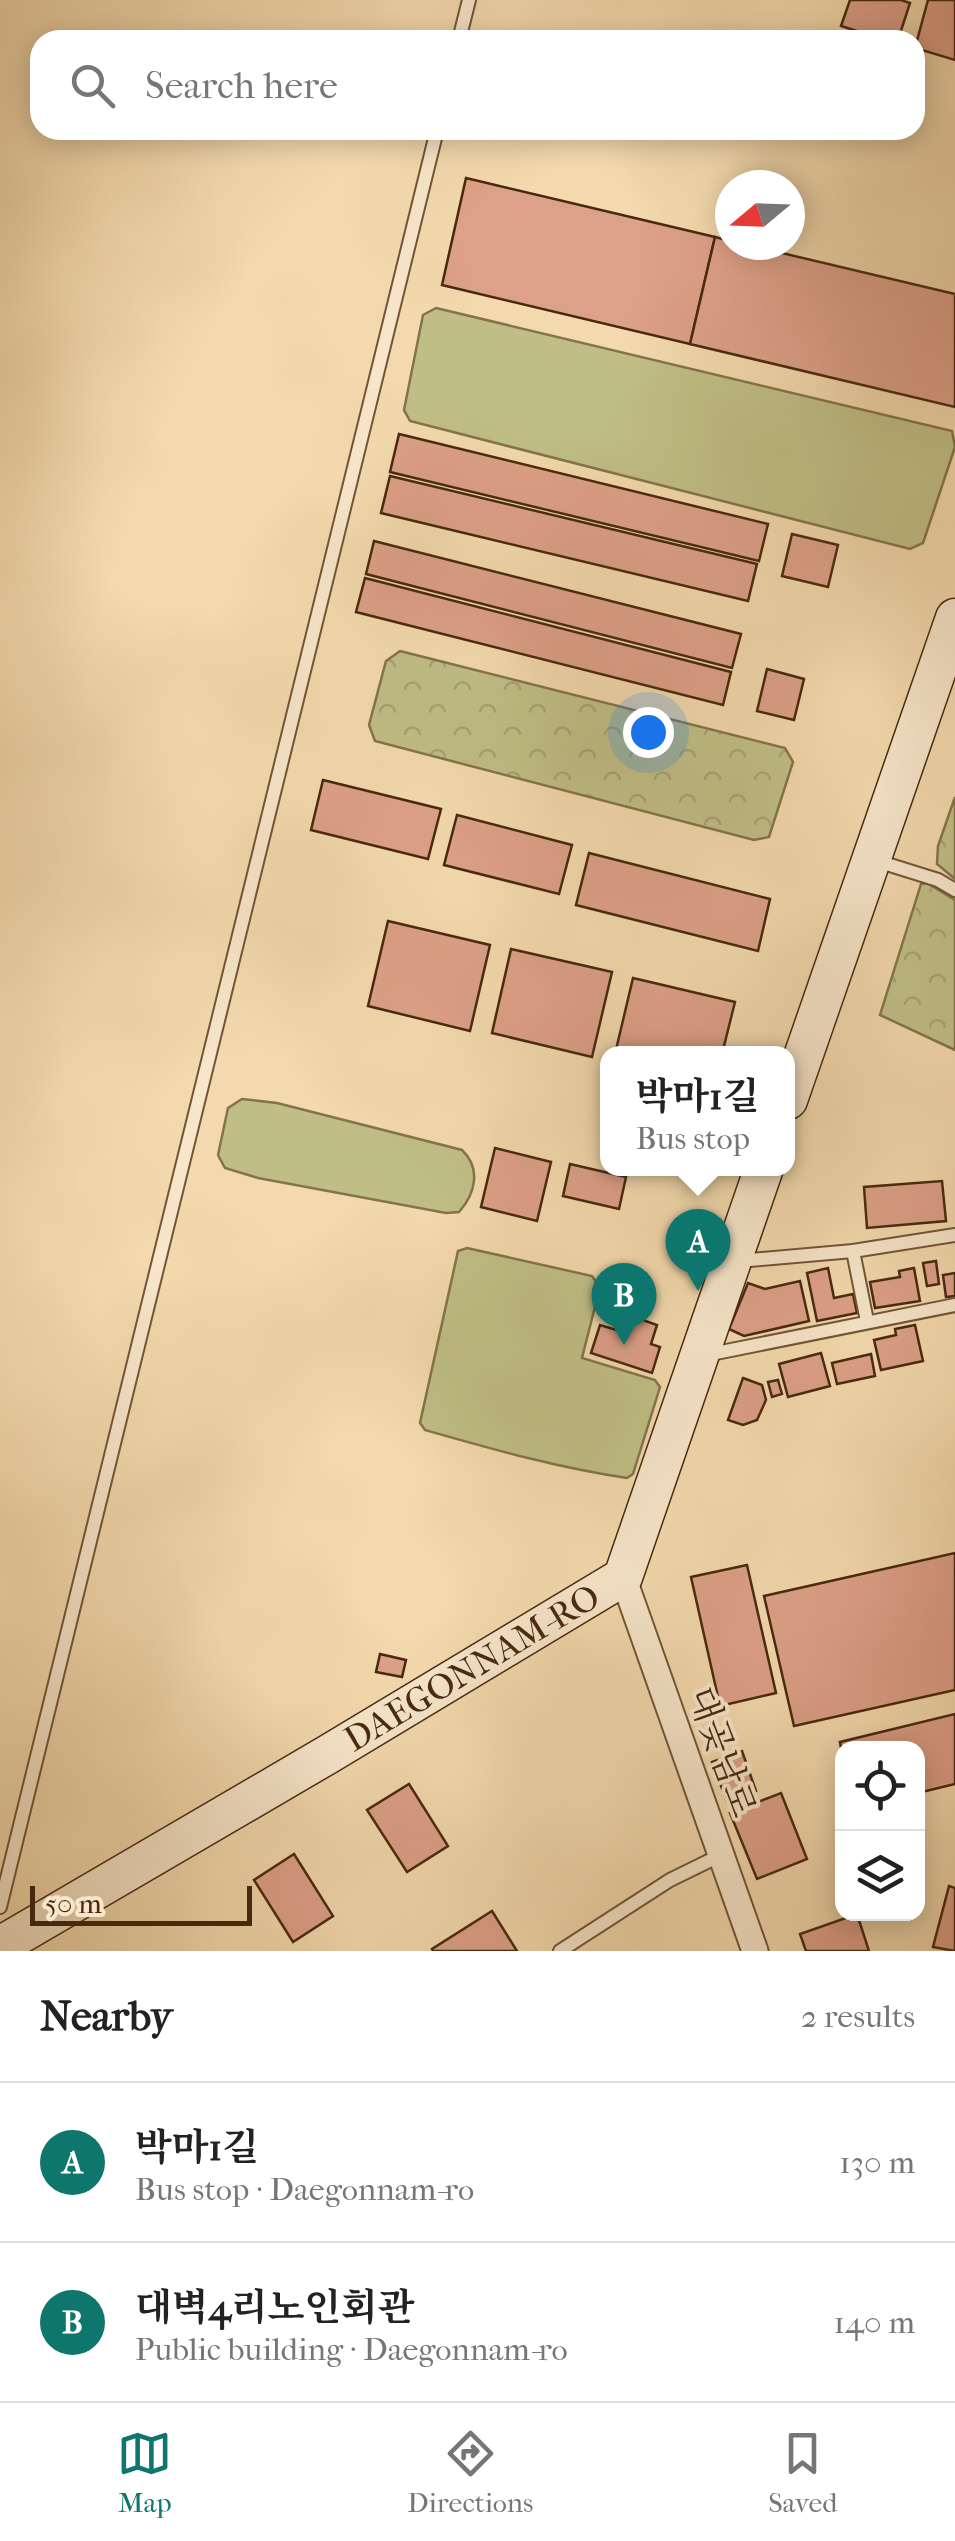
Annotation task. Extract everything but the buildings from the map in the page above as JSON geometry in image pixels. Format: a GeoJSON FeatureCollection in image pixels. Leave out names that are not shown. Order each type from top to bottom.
{"type":"FeatureCollection","features":[{"type":"Feature","properties":{"kind":"street"},"geometry":{"type":"LineString","coordinates":[[795,1080],[955,618]]}},
{"type":"Feature","properties":{"kind":"street","name":"DAEGONNAM-RO"},"geometry":{"type":"LineString","coordinates":[[0,1946],[328,1756],[622,1577],[761,1176]]}},
{"type":"Feature","properties":{"kind":"street","name":"대곶남로"},"geometry":{"type":"LineString","coordinates":[[622,1577],[756,1951]]}},
{"type":"Feature","properties":{"kind":"lane"},"geometry":{"type":"LineString","coordinates":[[462,30],[469,0]]}},
{"type":"Feature","properties":{"kind":"lane"},"geometry":{"type":"LineString","coordinates":[[0,1907],[435,140]]}},
{"type":"Feature","properties":{"kind":"lane"},"geometry":{"type":"LineString","coordinates":[[871,860],[938,880],[955,890]]}},
{"type":"Feature","properties":{"kind":"lane"},"geometry":{"type":"LineString","coordinates":[[732,1262],[853,1251],[955,1235]]}},
{"type":"Feature","properties":{"kind":"lane"},"geometry":{"type":"LineString","coordinates":[[853,1251],[867,1321]]}},
{"type":"Feature","properties":{"kind":"lane"},"geometry":{"type":"LineString","coordinates":[[698,1357],[955,1305]]}},
{"type":"Feature","properties":{"kind":"lane"},"geometry":{"type":"LineString","coordinates":[[560,1951],[670,1880],[721,1854]]}},
{"type":"Feature","properties":{"kind":"green space"},"geometry":{"type":"Polygon","coordinates":[[[436,308],[952,431],[955,447],[923,543],[910,549],[410,421],[404,410],[423,315],[436,308]]]}},
{"type":"Feature","properties":{"kind":"green space"},"geometry":{"type":"Polygon","coordinates":[[[400,651],[785,748],[793,762],[769,837],[754,840],[375,741],[369,725],[386,661],[400,651]]]}},
{"type":"Feature","properties":{"kind":"green space"},"geometry":{"type":"Polygon","coordinates":[[[955,797],[955,879],[937,864],[938,846],[955,797]]]}},
{"type":"Feature","properties":{"kind":"green space"},"geometry":{"type":"Polygon","coordinates":[[[927,883],[955,900],[955,1050],[880,1015],[921,884],[927,883]]]}},
{"type":"Feature","properties":{"kind":"green space"},"geometry":{"type":"Polygon","coordinates":[[[242,1099],[277,1103],[462,1150],[474,1173],[469,1197],[459,1212],[446,1213],[258,1178],[225,1168],[218,1155],[228,1108],[242,1099]]]}},
{"type":"Feature","properties":{"kind":"green space"},"geometry":{"type":"Polygon","coordinates":[[[467,1248],[592,1276],[600,1287],[582,1358],[655,1380],[660,1387],[633,1474],[627,1478],[576,1469],[425,1430],[420,1423],[458,1251],[467,1248]]]}},
{"type":"Feature","properties":{"kind":"place","name":"박마1길"},"geometry":{"type":"Point","coordinates":[698,1291]}},
{"type":"Feature","properties":{"kind":"place","name":"대벽4리노인회관"},"geometry":{"type":"Point","coordinates":[624,1345]}}]}
